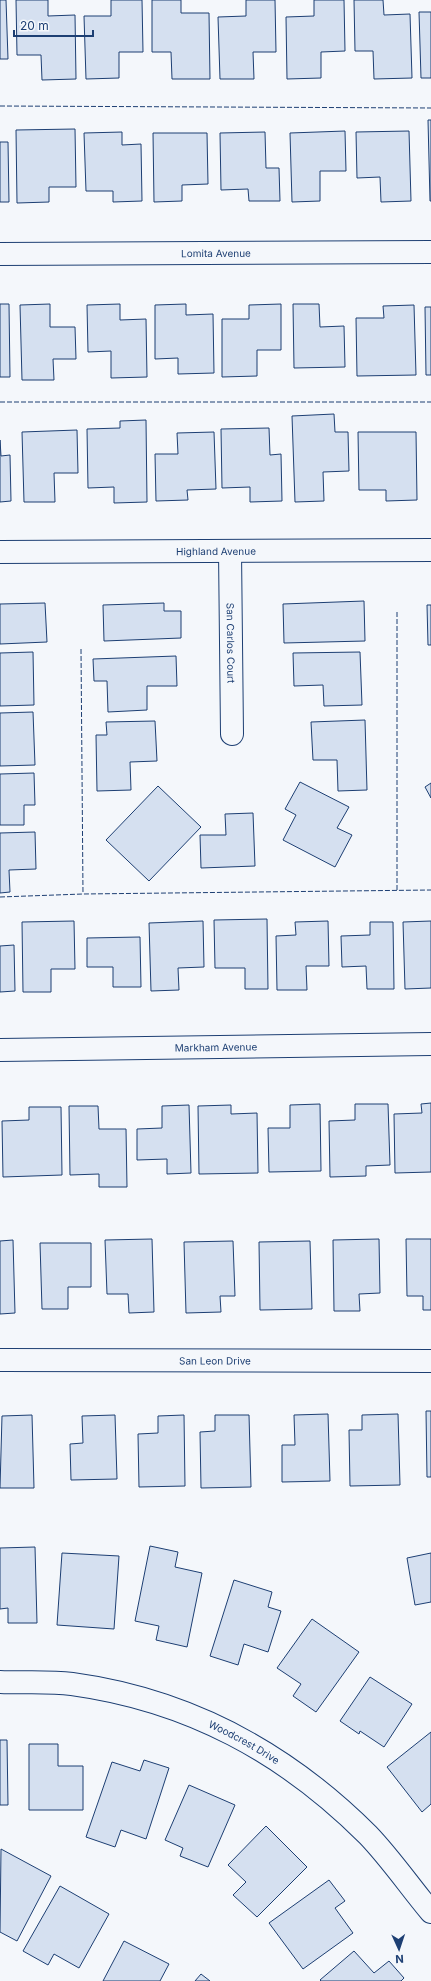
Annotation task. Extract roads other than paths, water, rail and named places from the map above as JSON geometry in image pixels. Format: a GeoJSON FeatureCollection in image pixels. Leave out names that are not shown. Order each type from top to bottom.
{"type":"FeatureCollection","features":[{"type":"Feature","properties":{"kind":"street","name":"Lomita Avenue"},"geometry":{"type":"LineString","coordinates":[[0,254],[431,252]]}},
{"type":"Feature","properties":{"kind":"street","name":"Highland Avenue"},"geometry":{"type":"LineString","coordinates":[[0,552],[431,550]]}},
{"type":"Feature","properties":{"kind":"street","name":"San Carlos Court"},"geometry":{"type":"LineString","coordinates":[[230,551],[232,734]]}},
{"type":"Feature","properties":{"kind":"street","name":"Markham Avenue"},"geometry":{"type":"LineString","coordinates":[[0,1050],[431,1044]]}},
{"type":"Feature","properties":{"kind":"street","name":"San Leon Drive"},"geometry":{"type":"LineString","coordinates":[[0,1360],[431,1361]]}},
{"type":"Feature","properties":{"kind":"street","name":"Woodcrest Drive"},"geometry":{"type":"LineString","coordinates":[[0,1682],[71,1684],[122,1692],[182,1711],[236,1735],[273,1756],[321,1792],[369,1836],[431,1912]]}}]}
